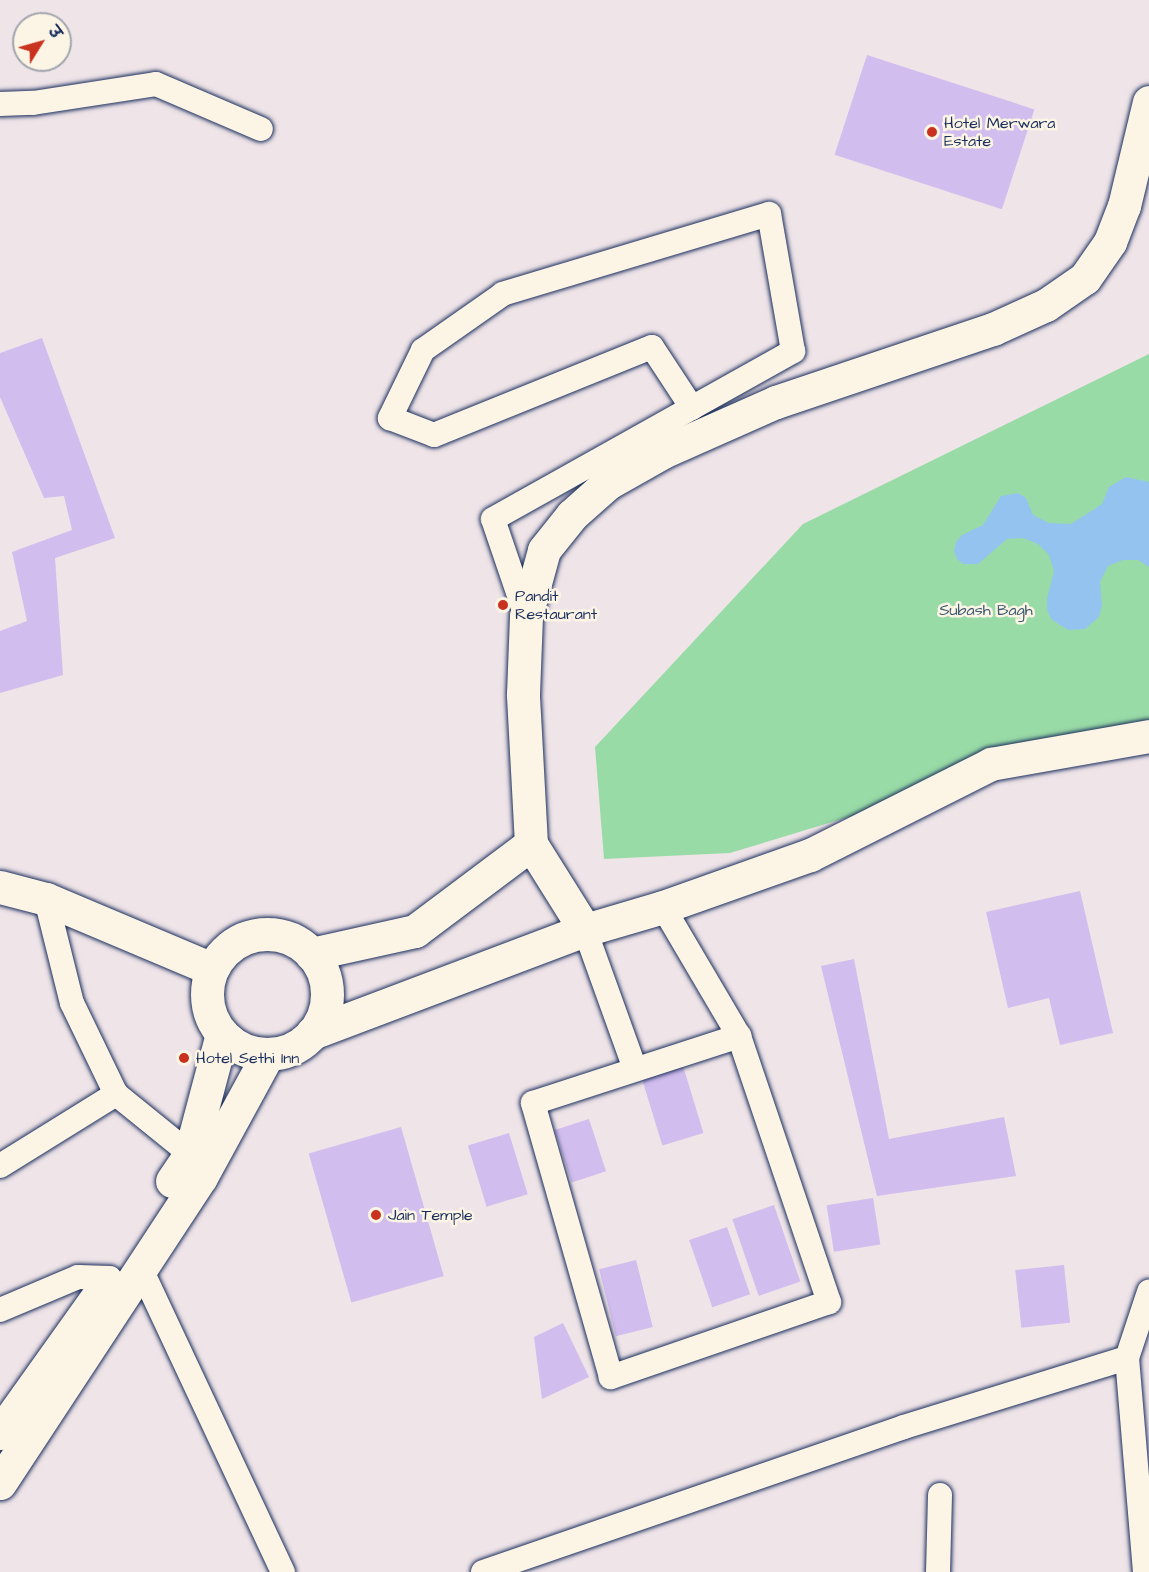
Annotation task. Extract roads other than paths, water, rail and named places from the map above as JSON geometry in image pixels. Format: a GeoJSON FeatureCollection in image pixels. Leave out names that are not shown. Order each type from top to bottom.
{"type":"FeatureCollection","features":[{"type":"Feature","properties":{"kind":"main road"},"geometry":{"type":"LineString","coordinates":[[585,930],[531,844],[523,693],[526,616],[544,550],[572,515],[608,483],[663,452],[776,402],[993,329],[1046,305],[1085,278],[1110,242],[1124,206],[1149,102]]}},
{"type":"Feature","properties":{"kind":"main road"},"geometry":{"type":"LineString","coordinates":[[312,1033],[585,930],[663,907],[810,855],[991,764],[1149,736]]}},
{"type":"Feature","properties":{"kind":"main road"},"geometry":{"type":"LineString","coordinates":[[311,954],[415,931],[531,844]]}},
{"type":"Feature","properties":{"kind":"main road"},"geometry":{"type":"LineString","coordinates":[[0,887],[46,899],[212,969]]}},
{"type":"Feature","properties":{"kind":"main road"},"geometry":{"type":"LineString","coordinates":[[266,934],[283,936],[311,954],[321,969],[326,993],[321,1019],[312,1033],[299,1044],[284,1051],[268,1054],[250,1052],[235,1045],[222,1034],[213,1019],[207,1003],[207,986],[212,969],[221,955],[234,944],[249,936],[266,934]]}},
{"type":"Feature","properties":{"kind":"main road"},"geometry":{"type":"LineString","coordinates":[[0,1483],[141,1269],[199,1160],[222,1034]]}},
{"type":"Feature","properties":{"kind":"main road"},"geometry":{"type":"LineString","coordinates":[[0,1453],[199,1160],[268,1054]]}},
{"type":"Feature","properties":{"kind":"main road"},"geometry":{"type":"LineString","coordinates":[[0,1433],[110,1278],[199,1160]]}},
{"type":"Feature","properties":{"kind":"street"},"geometry":{"type":"LineString","coordinates":[[0,104],[33,103],[156,84],[261,129]]}},
{"type":"Feature","properties":{"kind":"street"},"geometry":{"type":"LineString","coordinates":[[526,616],[493,519],[692,408],[793,351],[769,214],[503,294],[423,350],[390,418],[434,435],[652,347],[692,408]]}},
{"type":"Feature","properties":{"kind":"street"},"geometry":{"type":"LineString","coordinates":[[46,899],[72,1003],[116,1094],[199,1160]]}},
{"type":"Feature","properties":{"kind":"street"},"geometry":{"type":"LineString","coordinates":[[663,907],[739,1036],[829,1302],[611,1377],[533,1102],[739,1036]]}},
{"type":"Feature","properties":{"kind":"street"},"geometry":{"type":"LineString","coordinates":[[585,930],[635,1070]]}},
{"type":"Feature","properties":{"kind":"street"},"geometry":{"type":"LineString","coordinates":[[0,1166],[116,1094]]}},
{"type":"Feature","properties":{"kind":"street"},"geometry":{"type":"LineString","coordinates":[[141,1269],[283,1572]]}},
{"type":"Feature","properties":{"kind":"street"},"geometry":{"type":"LineString","coordinates":[[0,1310],[78,1277],[110,1278]]}},
{"type":"Feature","properties":{"kind":"street"},"geometry":{"type":"LineString","coordinates":[[1144,1572],[1142,1464],[1127,1359],[1148,1304]]}},
{"type":"Feature","properties":{"kind":"street"},"geometry":{"type":"LineString","coordinates":[[483,1572],[904,1427],[1127,1359]]}},
{"type":"Feature","properties":{"kind":"street"},"geometry":{"type":"LineString","coordinates":[[938,1572],[940,1496]]}},
{"type":"Feature","properties":{"kind":"water"},"geometry":{"type":"Polygon","coordinates":[[[1126,477],[1149,482],[1149,567],[1138,560],[1123,560],[1108,566],[1100,582],[1102,605],[1099,617],[1085,629],[1068,630],[1051,619],[1047,609],[1047,599],[1054,571],[1049,555],[1038,544],[1023,538],[1007,539],[978,564],[963,564],[957,559],[954,551],[956,542],[962,535],[983,525],[1001,496],[1018,493],[1026,498],[1033,515],[1049,523],[1071,524],[1102,504],[1109,487],[1126,477]]]}},
{"type":"Feature","properties":{"kind":"place","name":"Hotel Merwara Estate"},"geometry":{"type":"Point","coordinates":[932,132]}},
{"type":"Feature","properties":{"kind":"place","name":"Pandit Restaurant"},"geometry":{"type":"Point","coordinates":[503,605]}},
{"type":"Feature","properties":{"kind":"place","name":"Hotel Sethi Inn"},"geometry":{"type":"Point","coordinates":[184,1058]}},
{"type":"Feature","properties":{"kind":"place","name":"Jain Temple"},"geometry":{"type":"Point","coordinates":[376,1215]}},
{"type":"Feature","properties":{"kind":"park label","name":"Subash Bagh"},"geometry":{"type":"Point","coordinates":[986,610]}}]}
